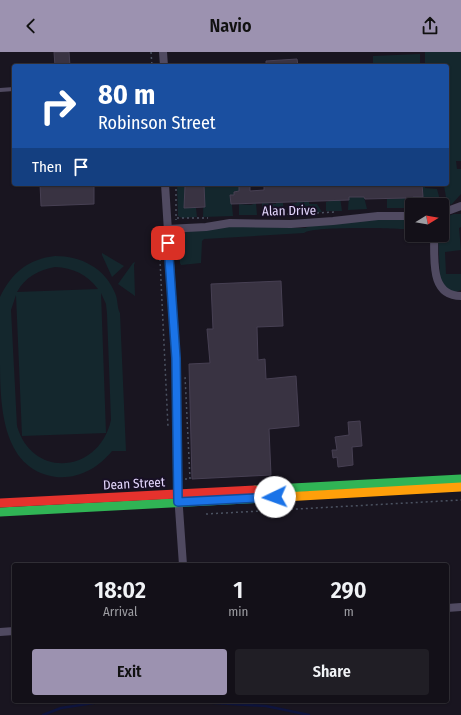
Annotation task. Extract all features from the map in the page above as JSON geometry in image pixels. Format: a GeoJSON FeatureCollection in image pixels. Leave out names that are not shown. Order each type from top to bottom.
{"type":"FeatureCollection","features":[{"type":"Feature","properties":{"kind":"main road","name":"Dean Street"},"geometry":{"type":"LineString","coordinates":[[0,512],[178,498],[461,479]]}},
{"type":"Feature","properties":{"kind":"main road","name":"Dean Street"},"geometry":{"type":"LineString","coordinates":[[0,503],[461,487]]}},
{"type":"Feature","properties":{"kind":"street"},"geometry":{"type":"LineString","coordinates":[[163,52],[164,64]]}},
{"type":"Feature","properties":{"kind":"street"},"geometry":{"type":"LineString","coordinates":[[165,186],[176,358],[178,498],[183,563]]}},
{"type":"Feature","properties":{"kind":"street"},"geometry":{"type":"LineString","coordinates":[[449,210],[461,206]]}},
{"type":"Feature","properties":{"kind":"street","name":"Alan Drive"},"geometry":{"type":"LineString","coordinates":[[167,229],[206,227],[230,223],[291,224],[378,216],[405,216]]}},
{"type":"Feature","properties":{"kind":"street"},"geometry":{"type":"LineString","coordinates":[[434,242],[438,284],[441,290],[446,293],[461,296]]}},
{"type":"Feature","properties":{"kind":"street"},"geometry":{"type":"LineString","coordinates":[[449,608],[461,607]]}},
{"type":"Feature","properties":{"kind":"street"},"geometry":{"type":"LineString","coordinates":[[0,632],[12,631]]}},
{"type":"Feature","properties":{"kind":"lane"},"geometry":{"type":"LineString","coordinates":[[0,90],[12,90]]}},
{"type":"Feature","properties":{"kind":"path"},"geometry":{"type":"LineString","coordinates":[[151,52],[152,64]]}},
{"type":"Feature","properties":{"kind":"path"},"geometry":{"type":"LineString","coordinates":[[176,186],[177,219],[214,217]]}},
{"type":"Feature","properties":{"kind":"path"},"geometry":{"type":"LineString","coordinates":[[271,215],[338,212]]}},
{"type":"Feature","properties":{"kind":"path"},"geometry":{"type":"LineString","coordinates":[[159,235],[168,434]]}},
{"type":"Feature","properties":{"kind":"path"},"geometry":{"type":"LineString","coordinates":[[206,514],[461,500]]}},
{"type":"Feature","properties":{"kind":"shaded area"},"geometry":{"type":"Polygon","coordinates":[[[425,52],[461,52],[461,161],[456,161],[457,169],[461,169],[461,194],[451,205],[449,198],[446,197],[444,186],[449,186],[449,64],[425,64],[425,52]]]}},
{"type":"Feature","properties":{"kind":"shaded area"},"geometry":{"type":"Polygon","coordinates":[[[420,54],[420,64],[373,64],[373,56],[420,54]]]}},
{"type":"Feature","properties":{"kind":"shaded area"},"geometry":{"type":"Polygon","coordinates":[[[177,186],[185,186],[184,208],[196,208],[197,217],[182,218],[178,216],[177,186]]]}},
{"type":"Feature","properties":{"kind":"shaded area"},"geometry":{"type":"Polygon","coordinates":[[[204,186],[245,186],[239,191],[234,192],[234,195],[231,195],[233,216],[203,217],[204,186]]]}},
{"type":"Feature","properties":{"kind":"shaded area"},"geometry":{"type":"Polygon","coordinates":[[[275,186],[277,202],[283,203],[284,213],[262,214],[262,203],[276,204],[275,186]]]}},
{"type":"Feature","properties":{"kind":"shaded area"},"geometry":{"type":"Polygon","coordinates":[[[328,186],[340,197],[342,211],[326,211],[326,202],[329,201],[328,186]]]}},
{"type":"Feature","properties":{"kind":"shaded area"},"geometry":{"type":"Polygon","coordinates":[[[423,186],[425,186],[425,188],[437,189],[439,198],[418,198],[423,197],[423,186]]]}},
{"type":"Feature","properties":{"kind":"shaded area"},"geometry":{"type":"Polygon","coordinates":[[[349,195],[364,197],[367,209],[348,210],[349,195]]]}},
{"type":"Feature","properties":{"kind":"shaded area"},"geometry":{"type":"Polygon","coordinates":[[[399,196],[405,196],[405,208],[387,208],[387,199],[399,198],[399,196]]]}},
{"type":"Feature","properties":{"kind":"shaded area"},"geometry":{"type":"Polygon","coordinates":[[[304,199],[309,202],[309,204],[317,204],[322,212],[290,213],[290,204],[297,203],[297,201],[303,200],[304,210],[304,199]]]}},
{"type":"Feature","properties":{"kind":"shaded area"},"geometry":{"type":"Polygon","coordinates":[[[256,203],[257,215],[239,215],[239,204],[251,205],[256,203]]]}},
{"type":"Feature","properties":{"kind":"shaded area"},"geometry":{"type":"Polygon","coordinates":[[[461,214],[461,227],[459,228],[461,250],[445,252],[446,274],[461,274],[461,290],[456,292],[446,289],[440,277],[438,242],[449,242],[449,216],[461,214]]]}},
{"type":"Feature","properties":{"kind":"shaded area"},"geometry":{"type":"Polygon","coordinates":[[[379,219],[405,220],[405,230],[338,228],[304,233],[204,239],[202,241],[201,263],[181,265],[180,263],[179,238],[184,231],[238,226],[305,228],[312,225],[379,219]]]}},
{"type":"Feature","properties":{"kind":"shaded area"},"geometry":{"type":"Polygon","coordinates":[[[102,253],[124,266],[112,277],[102,255],[102,253]]]}},
{"type":"Feature","properties":{"kind":"shaded area"},"geometry":{"type":"Polygon","coordinates":[[[55,256],[74,258],[91,265],[111,284],[116,295],[120,313],[126,451],[112,451],[101,463],[87,471],[72,476],[56,477],[38,471],[24,461],[14,447],[7,431],[3,412],[0,373],[0,297],[10,280],[22,268],[37,260],[55,256]],[[55,267],[38,272],[28,278],[17,292],[98,289],[89,279],[74,270],[55,267]],[[101,293],[106,433],[111,420],[106,304],[101,293]],[[16,295],[11,310],[17,426],[25,443],[36,455],[50,462],[65,463],[80,460],[93,451],[104,438],[106,433],[22,436],[16,295]]]}},
{"type":"Feature","properties":{"kind":"shaded area"},"geometry":{"type":"Polygon","coordinates":[[[135,262],[134,265],[135,296],[118,284],[135,262]]]}},
{"type":"Feature","properties":{"kind":"building"},"geometry":{"type":"Polygon","coordinates":[[[54,52],[69,52],[70,64],[55,64],[54,52]]]}},
{"type":"Feature","properties":{"kind":"building"},"geometry":{"type":"Polygon","coordinates":[[[297,59],[298,64],[266,64],[266,61],[297,59]]]}},
{"type":"Feature","properties":{"kind":"building"},"geometry":{"type":"Polygon","coordinates":[[[40,186],[94,186],[94,204],[41,206],[40,186]]]}},
{"type":"Feature","properties":{"kind":"building"},"geometry":{"type":"Polygon","coordinates":[[[185,186],[204,186],[205,207],[184,208],[185,186]]]}},
{"type":"Feature","properties":{"kind":"building"},"geometry":{"type":"Polygon","coordinates":[[[239,186],[250,186],[250,191],[264,190],[264,186],[422,186],[423,197],[365,199],[364,197],[349,197],[349,200],[231,204],[230,195],[234,195],[234,192],[239,191],[239,186]]]}},
{"type":"Feature","properties":{"kind":"building"},"geometry":{"type":"Polygon","coordinates":[[[281,281],[283,326],[257,327],[258,360],[265,359],[266,379],[296,376],[299,426],[269,429],[271,475],[192,479],[189,364],[210,363],[207,329],[213,329],[211,284],[281,281]]]}},
{"type":"Feature","properties":{"kind":"building"},"geometry":{"type":"Polygon","coordinates":[[[360,421],[362,446],[352,447],[353,465],[338,467],[337,457],[333,458],[332,450],[337,450],[335,437],[349,435],[348,422],[360,421]]]}},
{"type":"Feature","properties":{"kind":"waterway"},"geometry":{"type":"LineString","coordinates":[[43,715],[61,708],[93,703]]}},
{"type":"Feature","properties":{"kind":"waterway"},"geometry":{"type":"LineString","coordinates":[[217,703],[266,706],[309,715]]}},
{"type":"Feature","properties":{"kind":"traffic: fast"},"geometry":{"type":"LineString","coordinates":[[255,490],[461,479]]}},
{"type":"Feature","properties":{"kind":"traffic: fast"},"geometry":{"type":"LineString","coordinates":[[0,512],[266,498]]}},
{"type":"Feature","properties":{"kind":"traffic: slow"},"geometry":{"type":"LineString","coordinates":[[266,498],[461,487]]}},
{"type":"Feature","properties":{"kind":"traffic: jam"},"geometry":{"type":"LineString","coordinates":[[0,503],[255,490]]}},
{"type":"Feature","properties":{"kind":"route"},"geometry":{"type":"LineString","coordinates":[[168,243],[177,373],[178,502],[275,497]]}}]}
